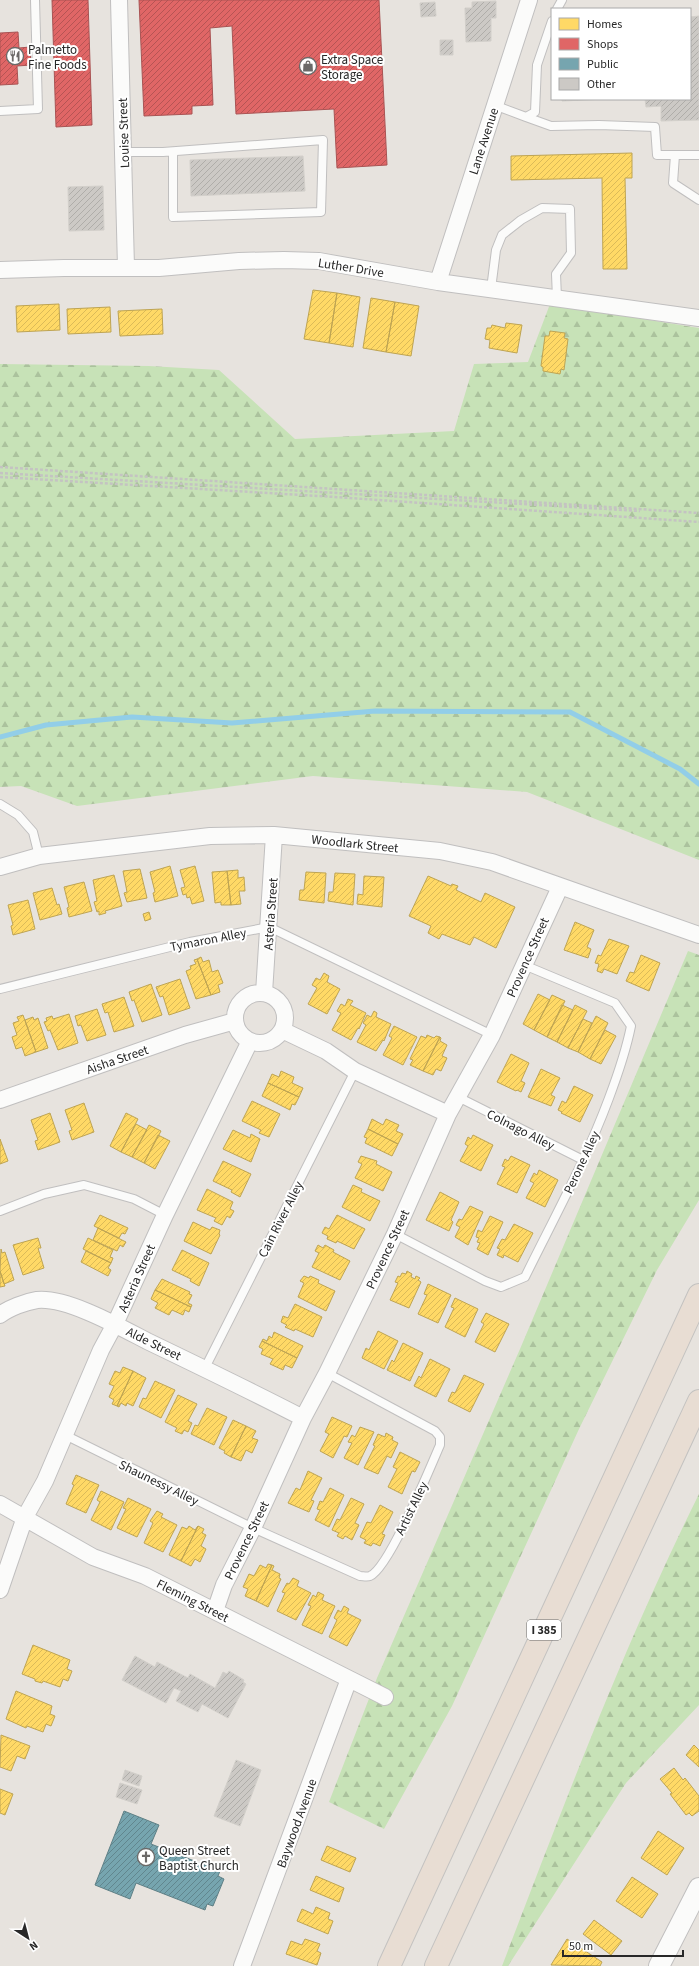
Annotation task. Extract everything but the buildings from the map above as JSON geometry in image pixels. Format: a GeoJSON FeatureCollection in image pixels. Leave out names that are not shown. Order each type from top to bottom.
{"type":"FeatureCollection","features":[{"type":"Feature","properties":{"kind":"highway","name":"I 385"},"geometry":{"type":"LineString","coordinates":[[389,1966],[699,1295]]}},
{"type":"Feature","properties":{"kind":"highway"},"geometry":{"type":"LineString","coordinates":[[436,1966],[699,1400]]}},
{"type":"Feature","properties":{"kind":"street","name":"Louise Street"},"geometry":{"type":"LineString","coordinates":[[119,0],[126,267]]}},
{"type":"Feature","properties":{"kind":"street","name":"Lane Avenue"},"geometry":{"type":"LineString","coordinates":[[438,282],[529,0]]}},
{"type":"Feature","properties":{"kind":"street","name":"Luther Drive"},"geometry":{"type":"LineString","coordinates":[[0,270],[126,267],[159,268],[254,260],[319,261],[438,282],[699,318]]}},
{"type":"Feature","properties":{"kind":"street","name":"Woodlark Street"},"geometry":{"type":"LineString","coordinates":[[0,867],[39,856],[210,836],[274,835],[440,851],[492,862],[699,935]]}},
{"type":"Feature","properties":{"kind":"street","name":"Asteria Street"},"geometry":{"type":"LineString","coordinates":[[264,994],[270,927],[274,835]]}},
{"type":"Feature","properties":{"kind":"street","name":"Provence Street"},"geometry":{"type":"LineString","coordinates":[[215,1611],[224,1585],[253,1528],[303,1418],[327,1373],[395,1234],[448,1114],[492,1035],[560,887]]}},
{"type":"Feature","properties":{"kind":"street"},"geometry":{"type":"LineString","coordinates":[[256,994],[264,994],[274,997],[280,1003],[285,1013],[285,1022],[282,1030],[270,1041],[256,1043],[250,1041],[240,1033],[236,1021],[236,1014],[241,1002],[246,998],[256,994]]}},
{"type":"Feature","properties":{"kind":"street","name":"Aisha Street"},"geometry":{"type":"LineString","coordinates":[[0,1100],[185,1035],[236,1021]]}},
{"type":"Feature","properties":{"kind":"street"},"geometry":{"type":"LineString","coordinates":[[282,1030],[326,1051],[355,1071],[448,1114]]}},
{"type":"Feature","properties":{"kind":"street","name":"Asteria Street"},"geometry":{"type":"LineString","coordinates":[[0,1590],[25,1517],[45,1481],[101,1350],[116,1324],[165,1215],[250,1041]]}},
{"type":"Feature","properties":{"kind":"street","name":"Alde Street"},"geometry":{"type":"LineString","coordinates":[[0,1315],[6,1311],[37,1300],[63,1304],[116,1324],[303,1418]]}},
{"type":"Feature","properties":{"kind":"street","name":"Fleming Street"},"geometry":{"type":"LineString","coordinates":[[0,1504],[93,1557],[146,1576],[385,1697]]}},
{"type":"Feature","properties":{"kind":"street","name":"Baywood Avenue"},"geometry":{"type":"LineString","coordinates":[[242,1966],[349,1679]]}},
{"type":"Feature","properties":{"kind":"street"},"geometry":{"type":"LineString","coordinates":[[659,1966],[699,1888]]}},
{"type":"Feature","properties":{"kind":"lane"},"geometry":{"type":"LineString","coordinates":[[0,111],[38,109],[35,0]]}},
{"type":"Feature","properties":{"kind":"lane"},"geometry":{"type":"LineString","coordinates":[[526,117],[535,112],[537,65],[551,24]]}},
{"type":"Feature","properties":{"kind":"lane"},"geometry":{"type":"LineString","coordinates":[[494,105],[551,126],[598,125],[655,127],[657,155],[699,155]]}},
{"type":"Feature","properties":{"kind":"lane"},"geometry":{"type":"LineString","coordinates":[[123,152],[173,152],[322,140],[321,212],[173,217],[173,152]]}},
{"type":"Feature","properties":{"kind":"lane"},"geometry":{"type":"LineString","coordinates":[[675,155],[673,183],[699,200]]}},
{"type":"Feature","properties":{"kind":"lane"},"geometry":{"type":"LineString","coordinates":[[490,289],[496,250],[502,235],[521,220],[542,208],[570,209],[571,253],[556,274],[557,298]]}},
{"type":"Feature","properties":{"kind":"lane"},"geometry":{"type":"LineString","coordinates":[[0,804],[18,815],[33,832],[39,856]]}},
{"type":"Feature","properties":{"kind":"lane"},"geometry":{"type":"LineString","coordinates":[[270,927],[492,1035]]}},
{"type":"Feature","properties":{"kind":"lane","name":"Tymaron Alley"},"geometry":{"type":"LineString","coordinates":[[0,989],[190,942],[270,927]]}},
{"type":"Feature","properties":{"kind":"lane","name":"Perone Alley"},"geometry":{"type":"LineString","coordinates":[[395,1234],[484,1281],[501,1287],[525,1278],[583,1160],[594,1137],[626,1052],[631,1026],[615,1004],[524,965]]}},
{"type":"Feature","properties":{"kind":"lane","name":"Cain River Alley"},"geometry":{"type":"LineString","coordinates":[[205,1368],[355,1071]]}},
{"type":"Feature","properties":{"kind":"lane","name":"Colnago Alley"},"geometry":{"type":"LineString","coordinates":[[458,1097],[583,1160]]}},
{"type":"Feature","properties":{"kind":"lane"},"geometry":{"type":"LineString","coordinates":[[0,1211],[44,1194],[84,1185],[134,1199],[165,1215]]}},
{"type":"Feature","properties":{"kind":"lane","name":"Artist Alley"},"geometry":{"type":"LineString","coordinates":[[253,1528],[360,1576],[370,1576],[380,1567],[412,1510],[440,1445],[440,1437],[435,1431],[327,1373]]}},
{"type":"Feature","properties":{"kind":"lane","name":"Shaunessy Alley"},"geometry":{"type":"LineString","coordinates":[[65,1435],[253,1528]]}},
{"type":"Feature","properties":{"kind":"path"},"geometry":{"type":"LineString","coordinates":[[0,467],[699,514]]}},
{"type":"Feature","properties":{"kind":"path"},"geometry":{"type":"LineString","coordinates":[[0,473],[699,514]]}},
{"type":"Feature","properties":{"kind":"path"},"geometry":{"type":"LineString","coordinates":[[0,477],[335,497],[699,522]]}},
{"type":"Feature","properties":{"kind":"green space"},"geometry":{"type":"Polygon","coordinates":[[[550,304],[699,328],[699,860],[527,792],[313,776],[77,806],[21,786],[0,787],[0,364],[149,366],[219,370],[295,439],[454,431],[474,364],[528,362],[550,304]]]}},
{"type":"Feature","properties":{"kind":"green space"},"geometry":{"type":"Polygon","coordinates":[[[688,951],[699,955],[699,1200],[657,1270],[579,1429],[452,1706],[384,1829],[329,1802],[377,1678],[520,1349],[688,951]]]}},
{"type":"Feature","properties":{"kind":"green space"},"geometry":{"type":"Polygon","coordinates":[[[699,1494],[699,1705],[626,1783],[508,1966],[502,1966],[571,1787],[619,1669],[671,1552],[699,1494]]]}},
{"type":"Feature","properties":{"kind":"waterway"},"geometry":{"type":"LineString","coordinates":[[0,737],[46,725],[132,717],[232,723],[375,711],[570,712],[680,769],[699,784]]}},
{"type":"Feature","properties":{"kind":"place","name":"Palmetto Fine Foods"},"geometry":{"type":"Point","coordinates":[15,56]}},
{"type":"Feature","properties":{"kind":"place","name":"Extra Space Storage"},"geometry":{"type":"Point","coordinates":[308,66]}},
{"type":"Feature","properties":{"kind":"place","name":"Queen Street Baptist Church"},"geometry":{"type":"Point","coordinates":[146,1857]}}]}
